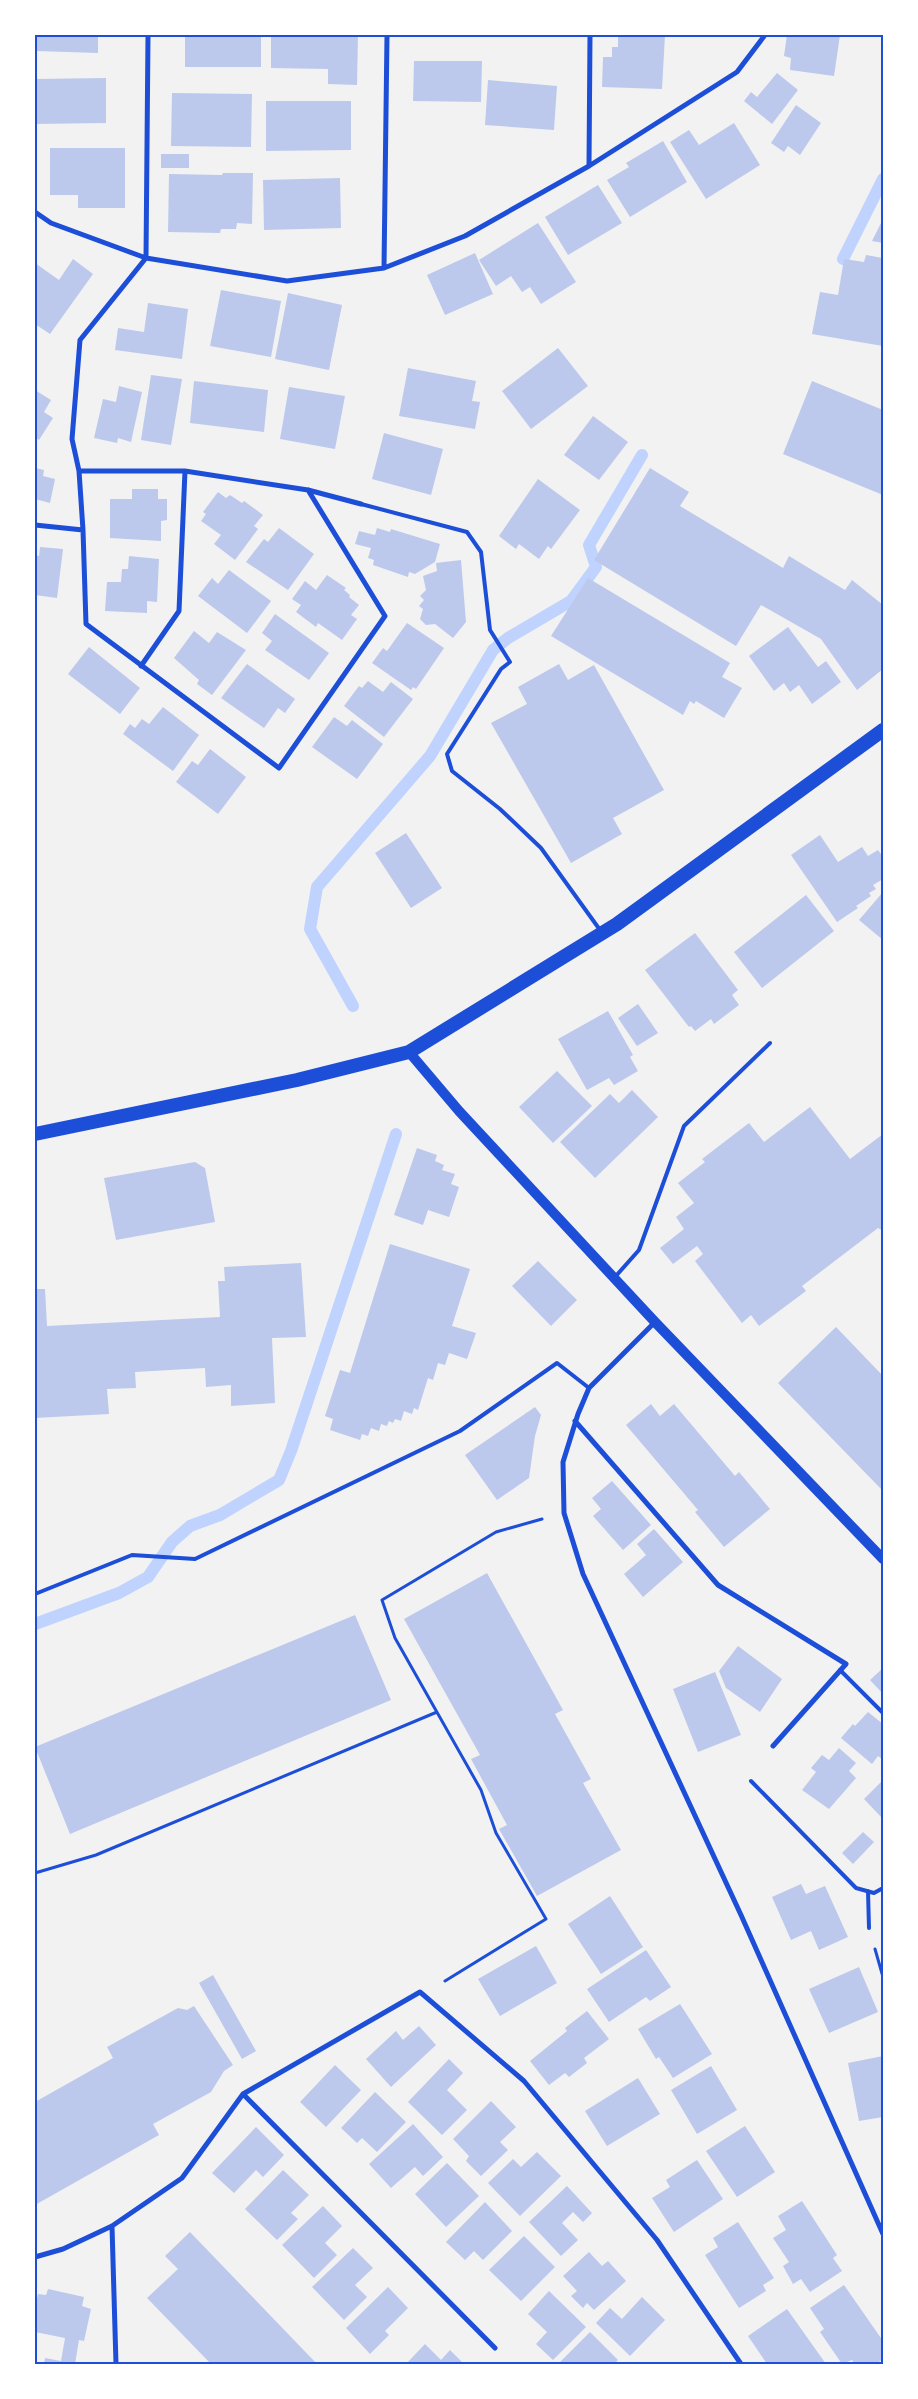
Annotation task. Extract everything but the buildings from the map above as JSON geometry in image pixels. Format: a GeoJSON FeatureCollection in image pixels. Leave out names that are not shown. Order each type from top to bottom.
{"type":"FeatureCollection","features":[{"type":"Feature","properties":{"kind":"highway"},"geometry":{"type":"LineString","coordinates":[[35,1134],[297,1080],[409,1052],[617,924],[883,730]]}},
{"type":"Feature","properties":{"kind":"main road"},"geometry":{"type":"LineString","coordinates":[[409,1052],[459,1111],[614,1278],[883,1560]]}},
{"type":"Feature","properties":{"kind":"street"},"geometry":{"type":"LineString","coordinates":[[148,35],[146,258],[80,340],[72,439],[79,471],[86,624],[279,768],[386,616],[308,490]]}},
{"type":"Feature","properties":{"kind":"street"},"geometry":{"type":"LineString","coordinates":[[384,268],[387,35]]}},
{"type":"Feature","properties":{"kind":"street"},"geometry":{"type":"LineString","coordinates":[[589,166],[590,35]]}},
{"type":"Feature","properties":{"kind":"street"},"geometry":{"type":"LineString","coordinates":[[35,212],[51,223],[146,258],[287,281],[384,268],[465,236],[589,166],[737,72],[765,35]]}},
{"type":"Feature","properties":{"kind":"street"},"geometry":{"type":"LineString","coordinates":[[79,471],[185,471],[308,490],[361,504]]}},
{"type":"Feature","properties":{"kind":"street"},"geometry":{"type":"LineString","coordinates":[[141,666],[179,611],[185,471]]}},
{"type":"Feature","properties":{"kind":"street"},"geometry":{"type":"LineString","coordinates":[[35,524],[83,530]]}},
{"type":"Feature","properties":{"kind":"street"},"geometry":{"type":"LineString","coordinates":[[656,1322],[589,1388],[575,1421],[563,1462],[564,1513],[583,1574],[741,1915],[883,2234]]}},
{"type":"Feature","properties":{"kind":"street"},"geometry":{"type":"LineString","coordinates":[[575,1421],[718,1585],[846,1664],[773,1746]]}},
{"type":"Feature","properties":{"kind":"street"},"geometry":{"type":"LineString","coordinates":[[35,2258],[63,2249],[112,2226],[182,2178],[243,2094],[420,1992],[524,2081],[657,2240],[741,2364]]}},
{"type":"Feature","properties":{"kind":"street"},"geometry":{"type":"LineString","coordinates":[[243,2094],[495,2348]]}},
{"type":"Feature","properties":{"kind":"street"},"geometry":{"type":"LineString","coordinates":[[112,2226],[116,2364]]}},
{"type":"Feature","properties":{"kind":"lane"},"geometry":{"type":"LineString","coordinates":[[361,504],[467,532],[481,552],[490,630],[510,662],[501,669],[447,754],[452,771],[500,809],[541,848],[602,932]]}},
{"type":"Feature","properties":{"kind":"lane"},"geometry":{"type":"LineString","coordinates":[[614,1278],[638,1250],[684,1126],[770,1042]]}},
{"type":"Feature","properties":{"kind":"lane"},"geometry":{"type":"LineString","coordinates":[[35,1594],[132,1555],[194,1559],[460,1431],[557,1363],[589,1388]]}},
{"type":"Feature","properties":{"kind":"lane"},"geometry":{"type":"LineString","coordinates":[[840,1670],[883,1713]]}},
{"type":"Feature","properties":{"kind":"lane"},"geometry":{"type":"LineString","coordinates":[[751,1781],[856,1888],[874,1893],[883,1888]]}},
{"type":"Feature","properties":{"kind":"lane"},"geometry":{"type":"LineString","coordinates":[[868,1891],[869,1928]]}},
{"type":"Feature","properties":{"kind":"path"},"geometry":{"type":"LineString","coordinates":[[424,1994],[546,1919],[496,1833],[481,1790],[395,1638],[382,1600],[496,1532],[534,1521]]}},
{"type":"Feature","properties":{"kind":"path"},"geometry":{"type":"LineString","coordinates":[[35,1872],[96,1855],[437,1712]]}},
{"type":"Feature","properties":{"kind":"waterway"},"geometry":{"type":"LineString","coordinates":[[843,259],[883,179]]}},
{"type":"Feature","properties":{"kind":"waterway"},"geometry":{"type":"LineString","coordinates":[[353,1006],[310,929],[317,887],[430,756],[493,650],[508,638],[571,601],[596,567],[589,545],[642,455]]}},
{"type":"Feature","properties":{"kind":"waterway"},"geometry":{"type":"LineString","coordinates":[[35,1624],[119,1593],[148,1577],[172,1542],[190,1526],[220,1515],[279,1480],[291,1451],[396,1134]]}}]}
